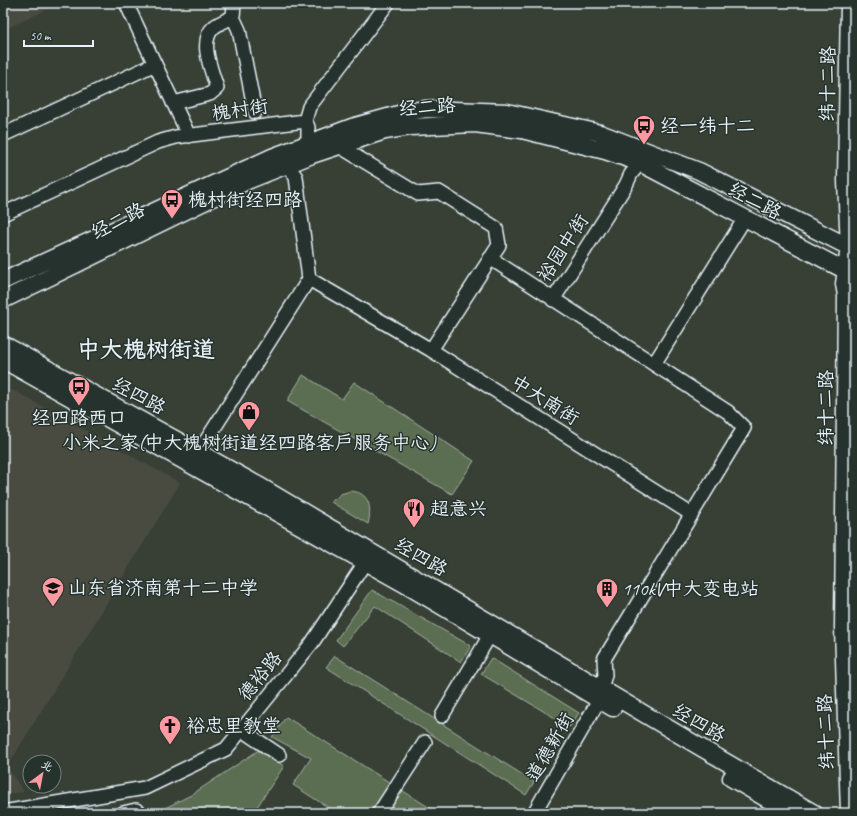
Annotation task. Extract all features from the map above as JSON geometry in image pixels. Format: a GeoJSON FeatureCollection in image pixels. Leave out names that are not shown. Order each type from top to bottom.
{"type":"FeatureCollection","features":[{"type":"Feature","properties":{"kind":"main road","name":"纬十二路"},"geometry":{"type":"LineString","coordinates":[[849,3],[846,181],[852,249],[851,275],[844,284],[846,295],[846,445],[843,628],[849,813]]}},
{"type":"Feature","properties":{"kind":"main road","name":"经二路"},"geometry":{"type":"LineString","coordinates":[[3,281],[272,157],[352,127],[406,112],[426,109],[507,112],[600,133],[692,169],[852,249]]}},
{"type":"Feature","properties":{"kind":"main road","name":"经二路"},"geometry":{"type":"LineString","coordinates":[[3,300],[162,221],[247,181],[290,163],[385,131],[410,127],[475,124],[522,130],[605,151],[640,163],[851,275]]}},
{"type":"Feature","properties":{"kind":"main road","name":"经四路"},"geometry":{"type":"LineString","coordinates":[[3,344],[198,451],[369,557],[490,635],[600,694],[814,813]]}},
{"type":"Feature","properties":{"kind":"main road","name":"经四路"},"geometry":{"type":"LineString","coordinates":[[3,360],[369,557],[600,694],[791,813]]}},
{"type":"Feature","properties":{"kind":"street"},"geometry":{"type":"LineString","coordinates":[[126,3],[189,136]]}},
{"type":"Feature","properties":{"kind":"street"},"geometry":{"type":"LineString","coordinates":[[234,3],[233,17],[240,30],[256,112]]}},
{"type":"Feature","properties":{"kind":"street"},"geometry":{"type":"LineString","coordinates":[[308,143],[308,127],[305,121],[309,107],[388,3]]}},
{"type":"Feature","properties":{"kind":"street"},"geometry":{"type":"LineString","coordinates":[[174,103],[210,94],[216,88],[206,44],[207,39],[214,27],[233,17]]}},
{"type":"Feature","properties":{"kind":"street"},"geometry":{"type":"LineString","coordinates":[[3,134],[155,64]]}},
{"type":"Feature","properties":{"kind":"street","name":"槐村街"},"geometry":{"type":"LineString","coordinates":[[3,214],[158,142],[189,136],[305,121]]}},
{"type":"Feature","properties":{"kind":"street"},"geometry":{"type":"LineString","coordinates":[[339,146],[418,194],[439,192],[496,228],[498,245],[431,350]]}},
{"type":"Feature","properties":{"kind":"street"},"geometry":{"type":"LineString","coordinates":[[198,451],[204,444],[309,279],[296,177],[290,169],[290,163]]}},
{"type":"Feature","properties":{"kind":"street","name":"裕园中街"},"geometry":{"type":"LineString","coordinates":[[490,258],[553,300],[626,186],[631,174],[640,163]]}},
{"type":"Feature","properties":{"kind":"street"},"geometry":{"type":"LineString","coordinates":[[654,364],[745,218]]}},
{"type":"Feature","properties":{"kind":"street","name":"中大南街"},"geometry":{"type":"LineString","coordinates":[[309,279],[431,350],[691,514]]}},
{"type":"Feature","properties":{"kind":"street"},"geometry":{"type":"LineString","coordinates":[[553,300],[728,412],[744,428],[604,659],[605,675],[600,694]]}},
{"type":"Feature","properties":{"kind":"street","name":"德裕路"},"geometry":{"type":"LineString","coordinates":[[3,812],[145,788],[226,749],[312,643],[369,557]]}},
{"type":"Feature","properties":{"kind":"street"},"geometry":{"type":"LineString","coordinates":[[442,716],[490,635]]}},
{"type":"Feature","properties":{"kind":"street","name":"道德新街"},"geometry":{"type":"LineString","coordinates":[[534,813],[600,694]]}},
{"type":"Feature","properties":{"kind":"street"},"geometry":{"type":"LineString","coordinates":[[242,730],[279,755]]}},
{"type":"Feature","properties":{"kind":"street"},"geometry":{"type":"LineString","coordinates":[[379,813],[425,742]]}},
{"type":"Feature","properties":{"kind":"street"},"geometry":{"type":"LineString","coordinates":[[123,813],[136,810],[140,813]]}},
{"type":"Feature","properties":{"kind":"shaded area"},"geometry":{"type":"Polygon","coordinates":[[[3,3],[61,3],[3,30],[3,3]]]}},
{"type":"Feature","properties":{"kind":"shaded area","name":"山东省济南第十二中学"},"geometry":{"type":"Polygon","coordinates":[[[11,389],[180,483],[7,767],[22,789],[22,792],[3,794],[3,399],[11,389]]]}},
{"type":"Feature","properties":{"kind":"green space"},"geometry":{"type":"Polygon","coordinates":[[[303,375],[342,399],[354,382],[474,461],[452,494],[287,401],[303,375]]]}},
{"type":"Feature","properties":{"kind":"green space"},"geometry":{"type":"Polygon","coordinates":[[[350,491],[362,494],[366,498],[370,512],[368,524],[331,502],[341,494],[350,491]]]}},
{"type":"Feature","properties":{"kind":"green space"},"geometry":{"type":"Polygon","coordinates":[[[372,590],[471,646],[461,662],[375,606],[343,646],[336,640],[372,590]]]}},
{"type":"Feature","properties":{"kind":"green space"},"geometry":{"type":"Polygon","coordinates":[[[335,656],[534,782],[526,795],[326,667],[335,656]]]}},
{"type":"Feature","properties":{"kind":"green space"},"geometry":{"type":"Polygon","coordinates":[[[491,658],[579,713],[570,727],[481,674],[491,658]]]}},
{"type":"Feature","properties":{"kind":"green space"},"geometry":{"type":"Polygon","coordinates":[[[286,717],[438,813],[337,813],[293,785],[311,758],[272,737],[286,717]]]}},
{"type":"Feature","properties":{"kind":"green space"},"geometry":{"type":"Polygon","coordinates":[[[259,750],[284,766],[253,813],[155,813],[191,795],[259,750]]]}},
{"type":"Feature","properties":{"kind":"place","name":"经一纬十二"},"geometry":{"type":"Point","coordinates":[644,146]}},
{"type":"Feature","properties":{"kind":"place","name":"槐村街经四路"},"geometry":{"type":"Point","coordinates":[172,220]}},
{"type":"Feature","properties":{"kind":"place","name":"经四路西口"},"geometry":{"type":"Point","coordinates":[79,406]}},
{"type":"Feature","properties":{"kind":"place","name":"小米之家(中大槐树街道经四路客户服务中心)"},"geometry":{"type":"Point","coordinates":[249,432]}},
{"type":"Feature","properties":{"kind":"place","name":"超意兴"},"geometry":{"type":"Point","coordinates":[414,528]}},
{"type":"Feature","properties":{"kind":"place","name":"山东省济南第十二中学"},"geometry":{"type":"Point","coordinates":[53,608]}},
{"type":"Feature","properties":{"kind":"place","name":"110kV中大变电站"},"geometry":{"type":"Point","coordinates":[607,608]}},
{"type":"Feature","properties":{"kind":"place","name":"裕忠里教堂"},"geometry":{"type":"Point","coordinates":[170,746]}},
{"type":"Feature","properties":{"kind":"district","name":"中大槐树街道"},"geometry":{"type":"Point","coordinates":[146,349]}}]}
